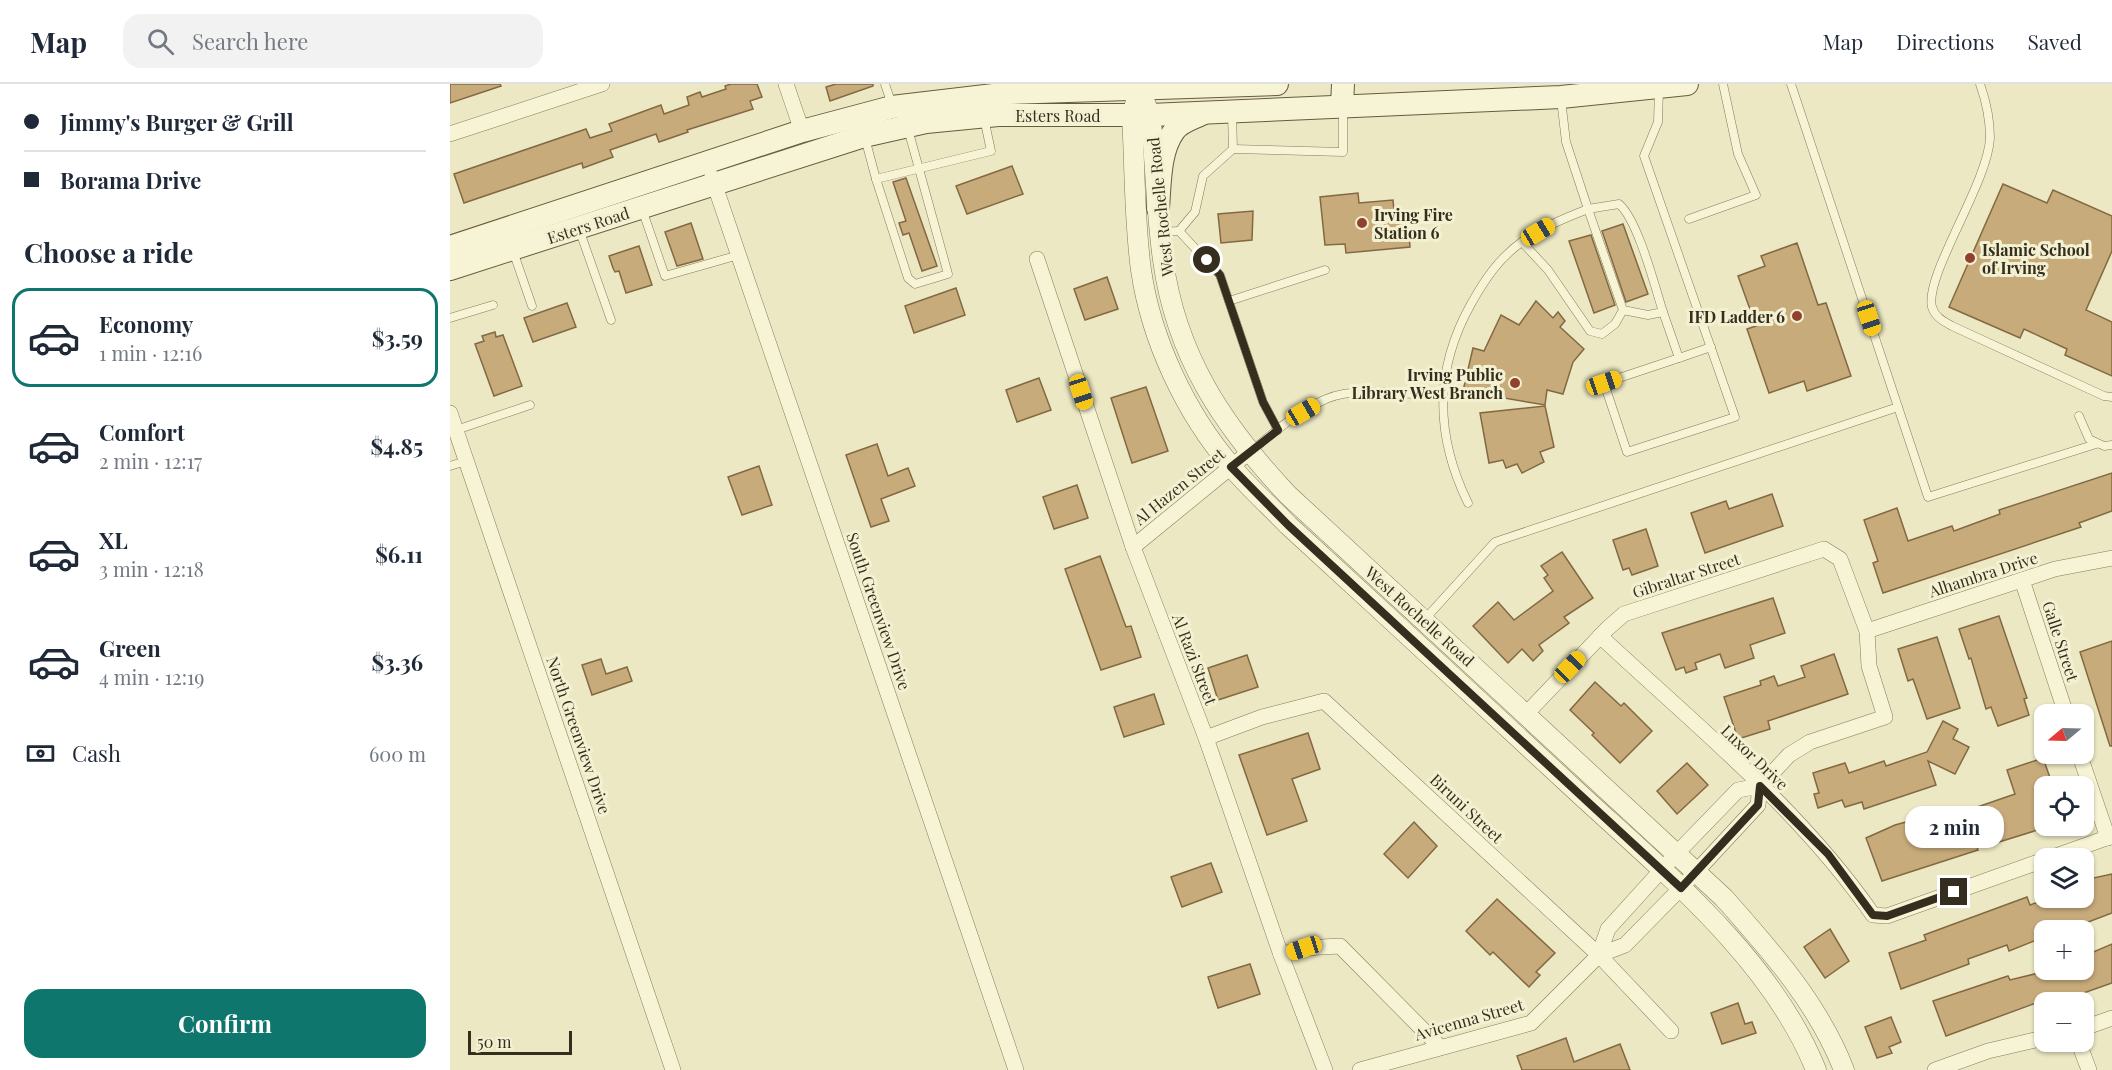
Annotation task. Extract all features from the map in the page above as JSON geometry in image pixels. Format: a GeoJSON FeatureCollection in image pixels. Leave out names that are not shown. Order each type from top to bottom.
{"type":"FeatureCollection","features":[{"type":"Feature","properties":{"kind":"main road","name":"Esters Road"},"geometry":{"type":"LineString","coordinates":[[452,259],[708,163],[802,131],[892,106],[1010,93],[1139,86],[1277,84]]}},
{"type":"Feature","properties":{"kind":"main road","name":"Esters Road"},"geometry":{"type":"LineString","coordinates":[[452,259],[512,249],[864,136],[907,126],[984,116],[1141,115],[1232,111],[1343,95],[1561,96],[1672,86]]}},
{"type":"Feature","properties":{"kind":"main road"},"geometry":{"type":"LineString","coordinates":[[1158,208],[1161,172],[1167,146],[1174,131],[1184,122],[1207,112]]}},
{"type":"Feature","properties":{"kind":"street"},"geometry":{"type":"LineString","coordinates":[[450,134],[602,84]]}},
{"type":"Feature","properties":{"kind":"street"},"geometry":{"type":"LineString","coordinates":[[786,84],[802,131]]}},
{"type":"Feature","properties":{"kind":"street","name":"West Rochelle Road"},"geometry":{"type":"LineString","coordinates":[[1139,86],[1141,115],[1158,208],[1170,231],[1163,260],[1181,338],[1215,407],[1248,453],[1291,498],[1724,898],[1775,956],[1815,1011],[1844,1070]]}},
{"type":"Feature","properties":{"kind":"street","name":"West Rochelle Road"},"geometry":{"type":"LineString","coordinates":[[1141,115],[1136,215],[1147,299],[1166,357],[1181,390],[1204,430],[1231,467],[1288,525],[1681,888],[1747,961],[1779,1002],[1816,1070]]}},
{"type":"Feature","properties":{"kind":"street","name":"South Greenview Drive"},"geometry":{"type":"LineString","coordinates":[[708,163],[1016,1070]]}},
{"type":"Feature","properties":{"kind":"street","name":"Al Razi Street"},"geometry":{"type":"LineString","coordinates":[[1036,259],[1133,547],[1206,738],[1281,955],[1325,1070]]}},
{"type":"Feature","properties":{"kind":"street","name":"North Greenview Drive"},"geometry":{"type":"LineString","coordinates":[[450,413],[673,1070]]}},
{"type":"Feature","properties":{"kind":"street","name":"Al Hazen Street"},"geometry":{"type":"LineString","coordinates":[[1133,547],[1248,453]]}},
{"type":"Feature","properties":{"kind":"street","name":"Gibraltar Street"},"geometry":{"type":"LineString","coordinates":[[1526,714],[1624,614],[1824,549],[1840,559],[1868,631]]}},
{"type":"Feature","properties":{"kind":"street","name":"Alhambra Drive"},"geometry":{"type":"LineString","coordinates":[[1868,631],[2055,569],[2112,558]]}},
{"type":"Feature","properties":{"kind":"street","name":"Galle Street"},"geometry":{"type":"LineString","coordinates":[[2022,580],[2063,704]]}},
{"type":"Feature","properties":{"kind":"street"},"geometry":{"type":"LineString","coordinates":[[1760,786],[1789,756],[1810,742],[1885,717],[1869,666],[1868,631]]}},
{"type":"Feature","properties":{"kind":"street","name":"Luxor Drive"},"geometry":{"type":"LineString","coordinates":[[1600,636],[1760,786],[1828,854],[1873,915],[1887,916],[2034,864]]}},
{"type":"Feature","properties":{"kind":"street","name":"Biruni Street"},"geometry":{"type":"LineString","coordinates":[[1206,738],[1262,717],[1324,701],[1599,955],[1671,1031]]}},
{"type":"Feature","properties":{"kind":"street"},"geometry":{"type":"LineString","coordinates":[[2079,848],[2110,837],[2083,764]]}},
{"type":"Feature","properties":{"kind":"street","name":"Avicenna Street"},"geometry":{"type":"LineString","coordinates":[[1360,1070],[1439,1046],[1531,1023],[1599,955],[1625,945],[1681,888],[1758,805],[1760,786],[1738,790],[1676,854],[1608,929],[1599,955]]}},
{"type":"Feature","properties":{"kind":"street"},"geometry":{"type":"LineString","coordinates":[[1281,955],[1304,948],[1340,946],[1439,1046]]}},
{"type":"Feature","properties":{"kind":"street"},"geometry":{"type":"LineString","coordinates":[[2094,1024],[2112,1018]]}},
{"type":"Feature","properties":{"kind":"street"},"geometry":{"type":"LineString","coordinates":[[1935,1070],[1988,1051],[2034,1040]]}},
{"type":"Feature","properties":{"kind":"street"},"geometry":{"type":"LineString","coordinates":[[2082,1052],[2089,1070]]}},
{"type":"Feature","properties":{"kind":"lane"},"geometry":{"type":"LineString","coordinates":[[885,84],[892,106]]}},
{"type":"Feature","properties":{"kind":"lane"},"geometry":{"type":"LineString","coordinates":[[1689,219],[1756,195],[1738,154],[1723,84]]}},
{"type":"Feature","properties":{"kind":"lane"},"geometry":{"type":"LineString","coordinates":[[1791,84],[1928,497],[2096,444],[2112,445]]}},
{"type":"Feature","properties":{"kind":"lane"},"geometry":{"type":"LineString","coordinates":[[1980,84],[1986,100],[1990,140],[1978,182],[1936,278],[1931,299],[1933,310],[1940,319],[1952,326],[2104,396],[2112,397]]}},
{"type":"Feature","properties":{"kind":"lane"},"geometry":{"type":"LineString","coordinates":[[1672,86],[1644,156],[1711,347],[1735,417],[1627,452],[1604,383],[1711,347]]}},
{"type":"Feature","properties":{"kind":"lane"},"geometry":{"type":"LineString","coordinates":[[1278,430],[1263,402],[1220,275],[1170,231],[1195,212],[1203,176],[1233,149],[1343,152],[1343,95]]}},
{"type":"Feature","properties":{"kind":"lane"},"geometry":{"type":"LineString","coordinates":[[1522,242],[1548,270],[1590,331],[1596,335],[1606,332],[1615,324],[1623,310],[1566,142],[1561,96]]}},
{"type":"Feature","properties":{"kind":"lane"},"geometry":{"type":"LineString","coordinates":[[1232,111],[1233,149]]}},
{"type":"Feature","properties":{"kind":"lane"},"geometry":{"type":"LineString","coordinates":[[876,179],[991,151],[984,116]]}},
{"type":"Feature","properties":{"kind":"lane"},"geometry":{"type":"LineString","coordinates":[[864,136],[908,278],[915,284],[948,274],[907,126]]}},
{"type":"Feature","properties":{"kind":"lane"},"geometry":{"type":"LineString","coordinates":[[1468,503],[1451,461],[1441,396],[1450,351],[1458,325],[1493,267],[1522,242],[1554,223],[1588,209],[1609,204],[1622,206],[1641,246],[1679,358]]}},
{"type":"Feature","properties":{"kind":"lane"},"geometry":{"type":"LineString","coordinates":[[642,208],[664,276],[739,255]]}},
{"type":"Feature","properties":{"kind":"lane"},"geometry":{"type":"LineString","coordinates":[[579,228],[611,320]]}},
{"type":"Feature","properties":{"kind":"lane"},"geometry":{"type":"LineString","coordinates":[[512,249],[532,306]]}},
{"type":"Feature","properties":{"kind":"lane"},"geometry":{"type":"LineString","coordinates":[[1229,301],[1324,270]]}},
{"type":"Feature","properties":{"kind":"lane"},"geometry":{"type":"LineString","coordinates":[[450,318],[494,305]]}},
{"type":"Feature","properties":{"kind":"lane"},"geometry":{"type":"LineString","coordinates":[[1623,310],[1648,315],[1663,312]]}},
{"type":"Feature","properties":{"kind":"lane"},"geometry":{"type":"LineString","coordinates":[[1248,453],[1303,412],[1327,398],[1354,392],[1441,396]]}},
{"type":"Feature","properties":{"kind":"lane"},"geometry":{"type":"LineString","coordinates":[[456,430],[530,405]]}},
{"type":"Feature","properties":{"kind":"lane"},"geometry":{"type":"LineString","coordinates":[[1424,620],[1495,542],[1898,407]]}},
{"type":"Feature","properties":{"kind":"lane"},"geometry":{"type":"LineString","coordinates":[[2079,416],[2084,433],[2096,444]]}},
{"type":"Feature","properties":{"kind":"lane"},"geometry":{"type":"LineString","coordinates":[[450,466],[466,461]]}},
{"type":"Feature","properties":{"kind":"building"},"geometry":{"type":"Polygon","coordinates":[[[450,84],[500,84],[501,86],[450,103],[450,84]]]}},
{"type":"Feature","properties":{"kind":"building"},"geometry":{"type":"Polygon","coordinates":[[[757,84],[762,97],[750,101],[753,109],[687,130],[688,132],[659,142],[656,134],[610,150],[613,157],[583,168],[582,163],[464,203],[454,174],[586,129],[590,138],[612,131],[609,124],[661,105],[664,114],[689,105],[687,97],[700,92],[702,97],[726,89],[725,86],[757,84]]]}},
{"type":"Feature","properties":{"kind":"building"},"geometry":{"type":"Polygon","coordinates":[[[836,84],[873,84],[873,86],[830,101],[826,87],[836,84]]]}},
{"type":"Feature","properties":{"kind":"building"},"geometry":{"type":"Polygon","coordinates":[[[1012,166],[1023,194],[967,214],[956,186],[1012,166]]]}},
{"type":"Feature","properties":{"kind":"building"},"geometry":{"type":"Polygon","coordinates":[[[906,178],[937,266],[922,271],[909,233],[903,235],[899,223],[906,221],[893,182],[906,178]]]}},
{"type":"Feature","properties":{"kind":"building"},"geometry":{"type":"Polygon","coordinates":[[[2003,184],[2047,203],[2053,190],[2112,216],[2112,251],[2086,310],[2112,322],[2112,376],[2065,355],[2067,349],[2024,329],[2020,338],[1949,307],[2003,184]]]}},
{"type":"Feature","properties":{"kind":"building","name":"Irving Fire Station 6"},"geometry":{"type":"Polygon","coordinates":[[[1358,193],[1359,203],[1393,200],[1394,211],[1399,211],[1400,223],[1408,223],[1410,247],[1346,253],[1345,244],[1325,245],[1320,197],[1358,193]]]}},
{"type":"Feature","properties":{"kind":"building"},"geometry":{"type":"Polygon","coordinates":[[[1253,211],[1252,240],[1221,243],[1218,214],[1253,211]]]}},
{"type":"Feature","properties":{"kind":"building"},"geometry":{"type":"Polygon","coordinates":[[[691,223],[703,259],[677,266],[665,232],[691,223]]]}},
{"type":"Feature","properties":{"kind":"building"},"geometry":{"type":"Polygon","coordinates":[[[1623,224],[1648,294],[1626,302],[1602,231],[1623,224]]]}},
{"type":"Feature","properties":{"kind":"building"},"geometry":{"type":"Polygon","coordinates":[[[1591,235],[1615,305],[1594,313],[1569,241],[1591,235]]]}},
{"type":"Feature","properties":{"kind":"building","name":"IFD Ladder 6"},"geometry":{"type":"Polygon","coordinates":[[[1797,243],[1818,305],[1826,303],[1851,376],[1807,391],[1804,381],[1769,393],[1747,329],[1756,326],[1738,276],[1765,266],[1761,256],[1797,243]]]}},
{"type":"Feature","properties":{"kind":"building"},"geometry":{"type":"Polygon","coordinates":[[[639,246],[652,285],[626,293],[619,271],[615,272],[609,256],[639,246]]]}},
{"type":"Feature","properties":{"kind":"building"},"geometry":{"type":"Polygon","coordinates":[[[1107,277],[1118,309],[1085,320],[1074,289],[1107,277]]]}},
{"type":"Feature","properties":{"kind":"building"},"geometry":{"type":"Polygon","coordinates":[[[956,288],[965,315],[914,333],[905,306],[956,288]]]}},
{"type":"Feature","properties":{"kind":"building","name":"Irving Public Library West Branch"},"geometry":{"type":"Polygon","coordinates":[[[1536,301],[1553,318],[1558,312],[1565,321],[1560,327],[1584,349],[1573,362],[1563,394],[1547,390],[1545,405],[1463,391],[1473,348],[1484,351],[1501,315],[1519,325],[1536,301]]]}},
{"type":"Feature","properties":{"kind":"building"},"geometry":{"type":"Polygon","coordinates":[[[567,303],[576,327],[533,342],[524,318],[567,303]]]}},
{"type":"Feature","properties":{"kind":"building"},"geometry":{"type":"Polygon","coordinates":[[[495,332],[496,337],[503,335],[522,386],[494,396],[475,344],[484,341],[482,336],[495,332]]]}},
{"type":"Feature","properties":{"kind":"building"},"geometry":{"type":"Polygon","coordinates":[[[1039,378],[1051,410],[1017,422],[1006,390],[1039,378]]]}},
{"type":"Feature","properties":{"kind":"building"},"geometry":{"type":"Polygon","coordinates":[[[1146,387],[1168,451],[1132,463],[1111,398],[1146,387]]]}},
{"type":"Feature","properties":{"kind":"building"},"geometry":{"type":"Polygon","coordinates":[[[1545,406],[1554,447],[1540,452],[1544,462],[1522,473],[1517,464],[1506,468],[1503,460],[1489,463],[1480,413],[1545,406]]]}},
{"type":"Feature","properties":{"kind":"building"},"geometry":{"type":"Polygon","coordinates":[[[877,444],[888,476],[908,468],[915,486],[881,499],[889,521],[871,527],[846,455],[877,444]]]}},
{"type":"Feature","properties":{"kind":"building"},"geometry":{"type":"Polygon","coordinates":[[[759,466],[772,505],[742,515],[728,477],[759,466]]]}},
{"type":"Feature","properties":{"kind":"building"},"geometry":{"type":"Polygon","coordinates":[[[2112,473],[2112,511],[2079,523],[2081,527],[1883,593],[1873,563],[1878,561],[1864,520],[1897,508],[1908,541],[1952,526],[1954,531],[2000,514],[1999,510],[2112,473]]]}},
{"type":"Feature","properties":{"kind":"building"},"geometry":{"type":"Polygon","coordinates":[[[1077,485],[1088,518],[1054,529],[1043,497],[1077,485]]]}},
{"type":"Feature","properties":{"kind":"building"},"geometry":{"type":"Polygon","coordinates":[[[1772,494],[1783,526],[1705,553],[1691,513],[1726,501],[1729,509],[1772,494]]]}},
{"type":"Feature","properties":{"kind":"building"},"geometry":{"type":"Polygon","coordinates":[[[1646,529],[1658,566],[1632,575],[1629,568],[1623,570],[1613,540],[1646,529]]]}},
{"type":"Feature","properties":{"kind":"building"},"geometry":{"type":"Polygon","coordinates":[[[1562,552],[1593,598],[1564,617],[1569,623],[1539,645],[1543,651],[1533,661],[1522,649],[1508,663],[1473,626],[1498,602],[1514,620],[1553,591],[1544,578],[1548,575],[1541,566],[1562,552]]]}},
{"type":"Feature","properties":{"kind":"building"},"geometry":{"type":"Polygon","coordinates":[[[1100,556],[1126,627],[1131,626],[1141,657],[1101,670],[1065,569],[1100,556]]]}},
{"type":"Feature","properties":{"kind":"building"},"geometry":{"type":"Polygon","coordinates":[[[1773,598],[1785,633],[1750,645],[1754,658],[1725,668],[1720,654],[1695,663],[1697,669],[1686,673],[1684,667],[1676,670],[1662,633],[1773,598]]]}},
{"type":"Feature","properties":{"kind":"building"},"geometry":{"type":"Polygon","coordinates":[[[1999,616],[2027,698],[2024,699],[2029,715],[1998,726],[1991,707],[1986,709],[1971,658],[1969,659],[1959,629],[1999,616]]]}},
{"type":"Feature","properties":{"kind":"building"},"geometry":{"type":"Polygon","coordinates":[[[1937,637],[1960,708],[1927,719],[1913,679],[1908,681],[1898,649],[1937,637]]]}},
{"type":"Feature","properties":{"kind":"building"},"geometry":{"type":"Polygon","coordinates":[[[2112,641],[2112,746],[2110,746],[2080,652],[2112,641]]]}},
{"type":"Feature","properties":{"kind":"building"},"geometry":{"type":"Polygon","coordinates":[[[1834,654],[1848,694],[1768,721],[1770,729],[1738,739],[1724,697],[1761,685],[1760,681],[1774,676],[1778,686],[1805,677],[1801,666],[1834,654]]]}},
{"type":"Feature","properties":{"kind":"building"},"geometry":{"type":"Polygon","coordinates":[[[1247,655],[1258,687],[1218,700],[1208,668],[1247,655]]]}},
{"type":"Feature","properties":{"kind":"building"},"geometry":{"type":"Polygon","coordinates":[[[601,659],[606,674],[627,667],[632,681],[592,695],[582,665],[601,659]]]}},
{"type":"Feature","properties":{"kind":"building"},"geometry":{"type":"Polygon","coordinates":[[[1595,682],[1621,706],[1624,703],[1652,731],[1620,763],[1570,710],[1595,682]]]}},
{"type":"Feature","properties":{"kind":"building"},"geometry":{"type":"Polygon","coordinates":[[[1154,694],[1164,724],[1124,737],[1114,707],[1154,694]]]}},
{"type":"Feature","properties":{"kind":"building"},"geometry":{"type":"Polygon","coordinates":[[[1943,721],[1958,729],[1953,739],[1969,747],[1955,774],[1928,761],[1936,785],[1864,809],[1862,802],[1845,807],[1842,800],[1818,808],[1814,794],[1819,793],[1813,773],[1845,763],[1849,773],[1884,761],[1886,766],[1927,752],[1943,721]]]}},
{"type":"Feature","properties":{"kind":"building"},"geometry":{"type":"Polygon","coordinates":[[[1308,733],[1320,769],[1292,779],[1307,821],[1267,835],[1239,755],[1308,733]]]}},
{"type":"Feature","properties":{"kind":"building"},"geometry":{"type":"Polygon","coordinates":[[[2034,761],[2034,764],[2045,764],[2049,776],[2034,776],[2034,831],[1999,842],[1996,834],[1975,841],[1978,850],[1882,881],[1866,838],[1895,825],[1928,816],[1931,823],[2015,794],[2007,770],[2034,761]]]}},
{"type":"Feature","properties":{"kind":"building"},"geometry":{"type":"Polygon","coordinates":[[[1687,763],[1708,785],[1677,814],[1657,791],[1687,763]]]}},
{"type":"Feature","properties":{"kind":"building"},"geometry":{"type":"Polygon","coordinates":[[[1414,822],[1437,846],[1408,878],[1384,854],[1414,822]]]}},
{"type":"Feature","properties":{"kind":"building"},"geometry":{"type":"Polygon","coordinates":[[[1211,863],[1222,892],[1182,907],[1171,877],[1211,863]]]}},
{"type":"Feature","properties":{"kind":"building"},"geometry":{"type":"Polygon","coordinates":[[[2112,874],[2112,913],[2094,920],[2034,920],[2034,941],[2009,951],[2007,945],[1968,959],[1969,964],[1901,989],[1889,953],[1926,940],[1924,935],[2027,897],[2030,905],[2034,904],[2034,908],[2094,908],[2094,878],[2112,874]]]}},
{"type":"Feature","properties":{"kind":"building"},"geometry":{"type":"Polygon","coordinates":[[[1497,899],[1555,953],[1536,972],[1540,975],[1529,987],[1493,952],[1490,955],[1466,931],[1497,899]]]}},
{"type":"Feature","properties":{"kind":"building"},"geometry":{"type":"Polygon","coordinates":[[[1830,929],[1849,961],[1825,978],[1804,947],[1830,929]]]}},
{"type":"Feature","properties":{"kind":"building"},"geometry":{"type":"Polygon","coordinates":[[[2112,944],[2112,983],[2086,992],[2034,992],[2034,1004],[1946,1036],[1933,1001],[2008,976],[2010,980],[2034,974],[2034,980],[2094,980],[2094,952],[2112,944]]]}},
{"type":"Feature","properties":{"kind":"building"},"geometry":{"type":"Polygon","coordinates":[[[1250,964],[1260,994],[1218,1008],[1208,977],[1250,964]]]}},
{"type":"Feature","properties":{"kind":"building"},"geometry":{"type":"Polygon","coordinates":[[[1738,1003],[1745,1024],[1752,1022],[1756,1033],[1722,1044],[1711,1013],[1738,1003]]]}},
{"type":"Feature","properties":{"kind":"building"},"geometry":{"type":"Polygon","coordinates":[[[1891,1017],[1901,1042],[1889,1047],[1892,1053],[1877,1058],[1865,1027],[1891,1017]]]}},
{"type":"Feature","properties":{"kind":"building"},"geometry":{"type":"Polygon","coordinates":[[[1566,1038],[1574,1062],[1620,1044],[1630,1070],[1522,1070],[1517,1056],[1566,1038]]]}},
{"type":"Feature","properties":{"kind":"place","name":"Irving Fire Station 6"},"geometry":{"type":"Point","coordinates":[1362,223]}},
{"type":"Feature","properties":{"kind":"place","name":"Islamic School of Irving"},"geometry":{"type":"Point","coordinates":[1970,258]}},
{"type":"Feature","properties":{"kind":"place","name":"IFD Ladder 6"},"geometry":{"type":"Point","coordinates":[1797,316]}},
{"type":"Feature","properties":{"kind":"place","name":"Irving Public Library West Branch"},"geometry":{"type":"Point","coordinates":[1515,383]}},
{"type":"Feature","properties":{"kind":"route"},"geometry":{"type":"LineString","coordinates":[[1207,260],[1220,275],[1263,402],[1278,430],[1231,467],[1288,525],[1681,888],[1758,805],[1760,786],[1828,854],[1873,915],[1887,916],[1954,892]]}}]}
